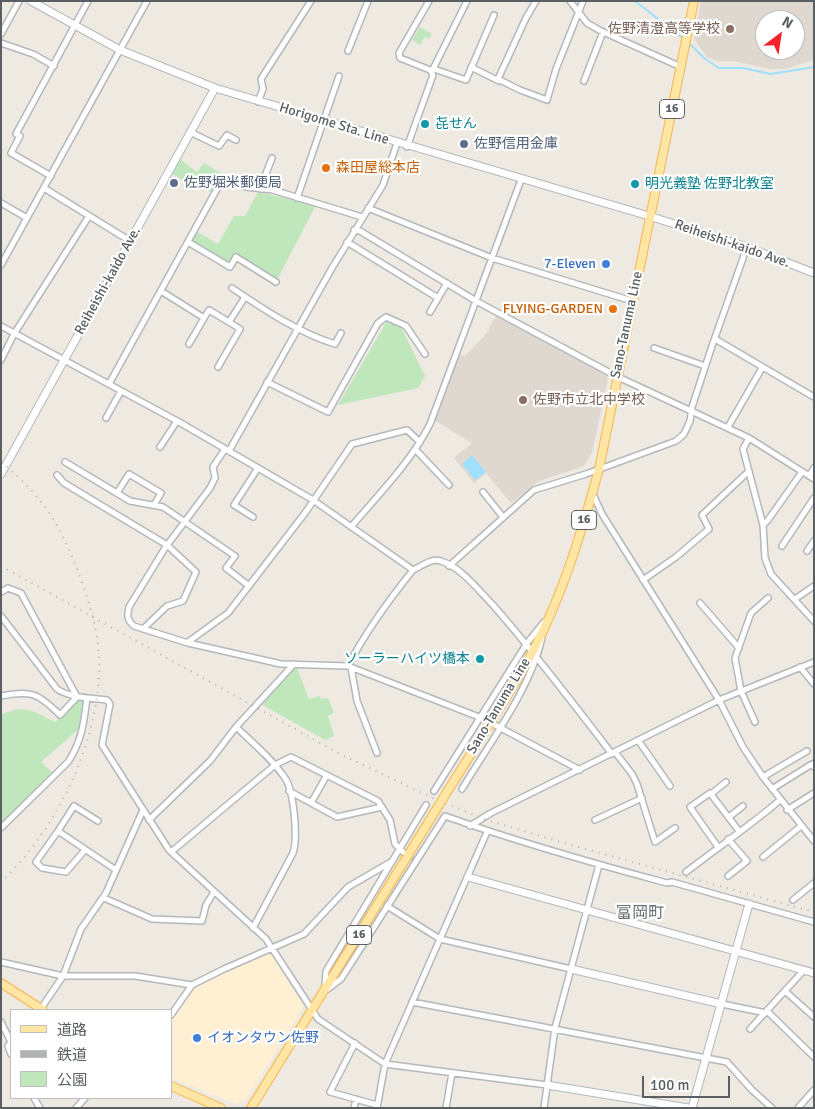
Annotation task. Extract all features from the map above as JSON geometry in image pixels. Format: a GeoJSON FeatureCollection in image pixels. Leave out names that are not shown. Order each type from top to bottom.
{"type":"FeatureCollection","features":[{"type":"Feature","properties":{"kind":"main road","name":"Sano-Tanuma Line"},"geometry":{"type":"LineString","coordinates":[[325,991],[535,653],[546,620],[572,559],[598,469],[694,1]]}},
{"type":"Feature","properties":{"kind":"main road"},"geometry":{"type":"LineString","coordinates":[[1,983],[40,1009]]}},
{"type":"Feature","properties":{"kind":"main road","name":"16"},"geometry":{"type":"LineString","coordinates":[[251,1108],[325,991]]}},
{"type":"Feature","properties":{"kind":"main road"},"geometry":{"type":"LineString","coordinates":[[172,1086],[218,1107]]}},
{"type":"Feature","properties":{"kind":"street"},"geometry":{"type":"LineString","coordinates":[[1,34],[18,1]]}},
{"type":"Feature","properties":{"kind":"street","name":"Horigome Sta. Line"},"geometry":{"type":"LineString","coordinates":[[31,1],[75,27],[120,50],[215,88],[408,147],[649,216]]}},
{"type":"Feature","properties":{"kind":"street"},"geometry":{"type":"LineString","coordinates":[[51,176],[11,153],[20,136],[16,134],[88,1]]}},
{"type":"Feature","properties":{"kind":"street"},"geometry":{"type":"LineString","coordinates":[[1,265],[147,1]]}},
{"type":"Feature","properties":{"kind":"street"},"geometry":{"type":"LineString","coordinates":[[258,102],[262,89],[261,79],[311,1]]}},
{"type":"Feature","properties":{"kind":"street"},"geometry":{"type":"LineString","coordinates":[[348,51],[368,1]]}},
{"type":"Feature","properties":{"kind":"street"},"geometry":{"type":"LineString","coordinates":[[428,1],[399,53],[400,58],[466,80],[494,15]]}},
{"type":"Feature","properties":{"kind":"street"},"geometry":{"type":"LineString","coordinates":[[408,147],[432,75],[432,69],[467,1]]}},
{"type":"Feature","properties":{"kind":"street"},"geometry":{"type":"LineString","coordinates":[[499,81],[498,77],[536,1]]}},
{"type":"Feature","properties":{"kind":"street"},"geometry":{"type":"LineString","coordinates":[[570,1],[587,23],[681,67]]}},
{"type":"Feature","properties":{"kind":"street"},"geometry":{"type":"LineString","coordinates":[[471,67],[499,81],[547,100],[583,1]]}},
{"type":"Feature","properties":{"kind":"street"},"geometry":{"type":"LineString","coordinates":[[584,81],[603,32]]}},
{"type":"Feature","properties":{"kind":"street"},"geometry":{"type":"LineString","coordinates":[[1,43],[33,54],[54,66]]}},
{"type":"Feature","properties":{"kind":"street"},"geometry":{"type":"LineString","coordinates":[[297,198],[339,76]]}},
{"type":"Feature","properties":{"kind":"street","name":"Reiheishi-kaido Ave."},"geometry":{"type":"LineString","coordinates":[[1,474],[215,88]]}},
{"type":"Feature","properties":{"kind":"street"},"geometry":{"type":"LineString","coordinates":[[190,132],[219,146],[227,136],[236,140]]}},
{"type":"Feature","properties":{"kind":"street"},"geometry":{"type":"LineString","coordinates":[[397,143],[383,184],[354,230],[227,450],[213,467],[215,478],[210,488],[166,546],[129,607],[127,616],[129,622],[134,626],[188,643],[281,664],[350,667],[483,719]]}},
{"type":"Feature","properties":{"kind":"street"},"geometry":{"type":"LineString","coordinates":[[260,189],[272,158]]}},
{"type":"Feature","properties":{"kind":"street"},"geometry":{"type":"LineString","coordinates":[[109,384],[222,180],[297,198],[362,217]]}},
{"type":"Feature","properties":{"kind":"street"},"geometry":{"type":"LineString","coordinates":[[351,527],[415,449],[430,424],[521,180]]}},
{"type":"Feature","properties":{"kind":"street"},"geometry":{"type":"LineString","coordinates":[[44,188],[130,241]]}},
{"type":"Feature","properties":{"kind":"street"},"geometry":{"type":"LineString","coordinates":[[1,203],[27,218]]}},
{"type":"Feature","properties":{"kind":"street"},"geometry":{"type":"LineString","coordinates":[[368,208],[492,258],[632,301]]}},
{"type":"Feature","properties":{"kind":"street"},"geometry":{"type":"LineString","coordinates":[[1,360],[14,334],[89,216]]}},
{"type":"Feature","properties":{"kind":"street","name":"Reiheishi-kaido Ave."},"geometry":{"type":"LineString","coordinates":[[649,216],[748,247],[814,273]]}},
{"type":"Feature","properties":{"kind":"street"},"geometry":{"type":"LineString","coordinates":[[354,230],[360,231],[476,301],[616,376],[749,438],[811,478],[814,468]]}},
{"type":"Feature","properties":{"kind":"street"},"geometry":{"type":"LineString","coordinates":[[188,242],[230,267],[236,257],[276,282]]}},
{"type":"Feature","properties":{"kind":"street"},"geometry":{"type":"LineString","coordinates":[[347,242],[438,298]]}},
{"type":"Feature","properties":{"kind":"street"},"geometry":{"type":"LineString","coordinates":[[449,566],[539,487],[598,469],[676,441],[684,434],[748,247]]}},
{"type":"Feature","properties":{"kind":"street"},"geometry":{"type":"LineString","coordinates":[[430,312],[447,283]]}},
{"type":"Feature","properties":{"kind":"street"},"geometry":{"type":"LineString","coordinates":[[232,288],[298,327],[335,344],[341,333]]}},
{"type":"Feature","properties":{"kind":"street"},"geometry":{"type":"LineString","coordinates":[[160,291],[204,318]]}},
{"type":"Feature","properties":{"kind":"street"},"geometry":{"type":"LineString","coordinates":[[229,322],[245,297]]}},
{"type":"Feature","properties":{"kind":"street"},"geometry":{"type":"LineString","coordinates":[[189,344],[209,310],[240,329],[218,367]]}},
{"type":"Feature","properties":{"kind":"street"},"geometry":{"type":"LineString","coordinates":[[267,382],[328,412],[378,323],[386,317],[406,326],[425,354]]}},
{"type":"Feature","properties":{"kind":"street"},"geometry":{"type":"LineString","coordinates":[[1,326],[177,421],[313,500],[413,570]]}},
{"type":"Feature","properties":{"kind":"street"},"geometry":{"type":"LineString","coordinates":[[715,339],[814,397]]}},
{"type":"Feature","properties":{"kind":"street"},"geometry":{"type":"LineString","coordinates":[[654,348],[706,366]]}},
{"type":"Feature","properties":{"kind":"street"},"geometry":{"type":"LineString","coordinates":[[728,427],[762,368]]}},
{"type":"Feature","properties":{"kind":"street"},"geometry":{"type":"LineString","coordinates":[[106,418],[121,391]]}},
{"type":"Feature","properties":{"kind":"street"},"geometry":{"type":"LineString","coordinates":[[160,447],[177,421]]}},
{"type":"Feature","properties":{"kind":"street"},"geometry":{"type":"LineString","coordinates":[[188,643],[228,614],[352,444],[407,430],[420,442]]}},
{"type":"Feature","properties":{"kind":"street"},"geometry":{"type":"LineString","coordinates":[[749,438],[743,449],[763,525],[765,558],[771,574],[814,621]]}},
{"type":"Feature","properties":{"kind":"street"},"geometry":{"type":"LineString","coordinates":[[415,449],[449,484]]}},
{"type":"Feature","properties":{"kind":"street"},"geometry":{"type":"LineString","coordinates":[[65,462],[130,502],[163,506],[185,523],[236,556],[226,568],[249,586]]}},
{"type":"Feature","properties":{"kind":"street"},"geometry":{"type":"LineString","coordinates":[[253,517],[234,505],[258,468]]}},
{"type":"Feature","properties":{"kind":"street"},"geometry":{"type":"LineString","coordinates":[[643,580],[676,558],[708,529],[702,515],[750,471]]}},
{"type":"Feature","properties":{"kind":"street"},"geometry":{"type":"LineString","coordinates":[[763,525],[802,472]]}},
{"type":"Feature","properties":{"kind":"street"},"geometry":{"type":"LineString","coordinates":[[117,494],[129,474],[161,493],[154,505]]}},
{"type":"Feature","properties":{"kind":"street"},"geometry":{"type":"LineString","coordinates":[[57,476],[64,483],[166,546],[196,572],[183,601],[167,606],[143,629]]}},
{"type":"Feature","properties":{"kind":"street"},"geometry":{"type":"LineString","coordinates":[[483,492],[503,517]]}},
{"type":"Feature","properties":{"kind":"street"},"geometry":{"type":"LineString","coordinates":[[592,492],[602,514],[719,700],[763,777],[787,810],[814,841]]}},
{"type":"Feature","properties":{"kind":"street"},"geometry":{"type":"LineString","coordinates":[[782,546],[814,498]]}},
{"type":"Feature","properties":{"kind":"street"},"geometry":{"type":"LineString","coordinates":[[807,551],[814,541]]}},
{"type":"Feature","properties":{"kind":"street"},"geometry":{"type":"LineString","coordinates":[[377,753],[357,701],[350,667],[362,638],[386,603],[413,570],[433,560],[442,561],[474,585],[527,643],[632,774],[642,798],[655,842],[675,828]]}},
{"type":"Feature","properties":{"kind":"street"},"geometry":{"type":"LineString","coordinates":[[795,599],[814,586]]}},
{"type":"Feature","properties":{"kind":"street"},"geometry":{"type":"LineString","coordinates":[[1,592],[8,588],[21,593],[77,697]]}},
{"type":"Feature","properties":{"kind":"street"},"geometry":{"type":"LineString","coordinates":[[755,722],[741,691],[735,658],[751,613],[768,598]]}},
{"type":"Feature","properties":{"kind":"street"},"geometry":{"type":"LineString","coordinates":[[700,602],[739,648]]}},
{"type":"Feature","properties":{"kind":"street"},"geometry":{"type":"LineString","coordinates":[[1,616],[57,689],[64,694],[77,697],[107,700],[110,704],[102,745],[149,820],[172,852],[273,949],[318,1019],[386,1064],[547,1085],[688,1108]]}},
{"type":"Feature","properties":{"kind":"street"},"geometry":{"type":"LineString","coordinates":[[434,791],[483,719],[527,643],[546,620]]}},
{"type":"Feature","properties":{"kind":"street"},"geometry":{"type":"LineString","coordinates":[[462,789],[497,726],[518,696],[535,653]]}},
{"type":"Feature","properties":{"kind":"street"},"geometry":{"type":"LineString","coordinates":[[470,826],[491,813],[719,700],[814,662]]}},
{"type":"Feature","properties":{"kind":"street"},"geometry":{"type":"LineString","coordinates":[[149,820],[210,761],[236,728],[294,664]]}},
{"type":"Feature","properties":{"kind":"street"},"geometry":{"type":"LineString","coordinates":[[800,668],[814,684]]}},
{"type":"Feature","properties":{"kind":"street"},"geometry":{"type":"LineString","coordinates":[[1,696],[22,692],[30,693],[47,702],[60,715],[77,697]]}},
{"type":"Feature","properties":{"kind":"street"},"geometry":{"type":"LineString","coordinates":[[1,828],[68,762],[75,752],[83,731],[87,698]]}},
{"type":"Feature","properties":{"kind":"street"},"geometry":{"type":"LineString","coordinates":[[497,726],[580,770]]}},
{"type":"Feature","properties":{"kind":"street"},"geometry":{"type":"LineString","coordinates":[[236,728],[275,765],[286,780],[297,842],[253,928]]}},
{"type":"Feature","properties":{"kind":"street"},"geometry":{"type":"LineString","coordinates":[[638,740],[670,786]]}},
{"type":"Feature","properties":{"kind":"street"},"geometry":{"type":"LineString","coordinates":[[763,777],[807,751]]}},
{"type":"Feature","properties":{"kind":"street"},"geometry":{"type":"LineString","coordinates":[[172,852],[275,765],[291,756],[378,801],[390,820],[395,844],[401,851]]}},
{"type":"Feature","properties":{"kind":"street"},"geometry":{"type":"LineString","coordinates":[[772,789],[812,764],[814,767]]}},
{"type":"Feature","properties":{"kind":"street"},"geometry":{"type":"LineString","coordinates":[[311,803],[327,775]]}},
{"type":"Feature","properties":{"kind":"street"},"geometry":{"type":"LineString","coordinates":[[718,847],[690,807],[726,782]]}},
{"type":"Feature","properties":{"kind":"street"},"geometry":{"type":"LineString","coordinates":[[289,791],[337,817],[382,807]]}},
{"type":"Feature","properties":{"kind":"street"},"geometry":{"type":"LineString","coordinates":[[787,810],[814,793]]}},
{"type":"Feature","properties":{"kind":"street"},"geometry":{"type":"LineString","coordinates":[[711,794],[739,831]]}},
{"type":"Feature","properties":{"kind":"street"},"geometry":{"type":"LineString","coordinates":[[595,820],[642,798]]}},
{"type":"Feature","properties":{"kind":"street"},"geometry":{"type":"LineString","coordinates":[[686,872],[739,831],[753,824],[780,800]]}},
{"type":"Feature","properties":{"kind":"street"},"geometry":{"type":"LineString","coordinates":[[172,1014],[192,985],[304,934],[348,887],[390,862],[401,851],[426,805]]}},
{"type":"Feature","properties":{"kind":"street"},"geometry":{"type":"LineString","coordinates":[[85,850],[66,872],[42,868],[36,862],[74,806],[98,821]]}},
{"type":"Feature","properties":{"kind":"street"},"geometry":{"type":"LineString","coordinates":[[729,817],[743,806]]}},
{"type":"Feature","properties":{"kind":"street"},"geometry":{"type":"LineString","coordinates":[[43,1009],[63,976],[81,929],[104,898],[143,810]]}},
{"type":"Feature","properties":{"kind":"street"},"geometry":{"type":"LineString","coordinates":[[325,991],[341,980],[415,860],[445,816],[487,832],[599,865],[667,883],[672,882],[814,922]]}},
{"type":"Feature","properties":{"kind":"street"},"geometry":{"type":"LineString","coordinates":[[763,858],[801,826]]}},
{"type":"Feature","properties":{"kind":"street"},"geometry":{"type":"LineString","coordinates":[[58,831],[116,870]]}},
{"type":"Feature","properties":{"kind":"street"},"geometry":{"type":"LineString","coordinates":[[355,1043],[330,1092],[377,1106],[386,1064],[487,832]]}},
{"type":"Feature","properties":{"kind":"street"},"geometry":{"type":"LineString","coordinates":[[728,839],[747,861],[728,876]]}},
{"type":"Feature","properties":{"kind":"street"},"geometry":{"type":"LineString","coordinates":[[325,991],[326,971],[390,862]]}},
{"type":"Feature","properties":{"kind":"street"},"geometry":{"type":"LineString","coordinates":[[544,1108],[555,1028],[599,865]]}},
{"type":"Feature","properties":{"kind":"street"},"geometry":{"type":"LineString","coordinates":[[468,877],[814,973]]}},
{"type":"Feature","properties":{"kind":"street"},"geometry":{"type":"LineString","coordinates":[[793,900],[814,883]]}},
{"type":"Feature","properties":{"kind":"street"},"geometry":{"type":"LineString","coordinates":[[104,898],[152,919],[202,921],[206,905],[214,892]]}},
{"type":"Feature","properties":{"kind":"street"},"geometry":{"type":"LineString","coordinates":[[692,1108],[749,904]]}},
{"type":"Feature","properties":{"kind":"street"},"geometry":{"type":"LineString","coordinates":[[387,906],[440,939],[722,1004],[766,1012],[814,1057]]}},
{"type":"Feature","properties":{"kind":"street"},"geometry":{"type":"LineString","coordinates":[[1,962],[63,976],[135,976],[192,985]]}},
{"type":"Feature","properties":{"kind":"street"},"geometry":{"type":"LineString","coordinates":[[750,1029],[804,970]]}},
{"type":"Feature","properties":{"kind":"street"},"geometry":{"type":"LineString","coordinates":[[785,991],[814,1017]]}},
{"type":"Feature","properties":{"kind":"street"},"geometry":{"type":"LineString","coordinates":[[412,1002],[727,1062],[752,1090],[772,1108]]}},
{"type":"Feature","properties":{"kind":"street"},"geometry":{"type":"LineString","coordinates":[[1,1022],[10,1043],[1,1047]]}},
{"type":"Feature","properties":{"kind":"street"},"geometry":{"type":"LineString","coordinates":[[446,1108],[452,1073]]}},
{"type":"Feature","properties":{"kind":"street"},"geometry":{"type":"LineString","coordinates":[[798,1108],[814,1090]]}},
{"type":"Feature","properties":{"kind":"street"},"geometry":{"type":"LineString","coordinates":[[354,1108],[356,1099]]}},
{"type":"Feature","properties":{"kind":"shaded area","name":"佐野清澄高等学校"},"geometry":{"type":"Polygon","coordinates":[[[701,1],[814,1],[814,60],[785,69],[769,69],[734,61],[717,61],[707,57],[694,39],[701,1]]]}},
{"type":"Feature","properties":{"kind":"shaded area","name":"佐野市立北中学校"},"geometry":{"type":"Polygon","coordinates":[[[496,316],[604,372],[608,379],[592,453],[584,466],[539,481],[511,503],[486,473],[474,483],[454,458],[472,443],[434,420],[459,354],[465,356],[486,334],[496,316]]]}},
{"type":"Feature","properties":{"kind":"shaded area"},"geometry":{"type":"Polygon","coordinates":[[[270,952],[304,1006],[246,1100],[236,1104],[172,1078],[172,1018],[192,989],[270,952]]]}},
{"type":"Feature","properties":{"kind":"green space"},"geometry":{"type":"Polygon","coordinates":[[[420,27],[432,34],[429,39],[425,37],[420,45],[412,40],[420,27]]]}},
{"type":"Feature","properties":{"kind":"green space"},"geometry":{"type":"Polygon","coordinates":[[[180,159],[197,172],[204,163],[222,174],[212,193],[192,181],[190,184],[172,174],[180,159]]]}},
{"type":"Feature","properties":{"kind":"green space"},"geometry":{"type":"Polygon","coordinates":[[[258,192],[316,205],[277,280],[235,255],[229,264],[190,242],[196,231],[218,244],[234,216],[245,216],[258,192]]]}},
{"type":"Feature","properties":{"kind":"green space"},"geometry":{"type":"Polygon","coordinates":[[[387,321],[402,329],[425,376],[418,388],[338,405],[387,321]]]}},
{"type":"Feature","properties":{"kind":"green space"},"geometry":{"type":"Polygon","coordinates":[[[293,668],[297,668],[309,699],[320,696],[321,699],[328,698],[334,713],[328,716],[334,736],[325,740],[261,704],[293,668]]]}},
{"type":"Feature","properties":{"kind":"green space"},"geometry":{"type":"Polygon","coordinates":[[[78,701],[84,702],[82,726],[41,762],[54,774],[1,825],[1,715],[9,711],[23,709],[35,712],[55,722],[78,701]]]}},
{"type":"Feature","properties":{"kind":"water"},"geometry":{"type":"Polygon","coordinates":[[[472,455],[486,472],[475,480],[462,464],[472,455]]]}},
{"type":"Feature","properties":{"kind":"waterway"},"geometry":{"type":"LineString","coordinates":[[635,1],[684,39]]}},
{"type":"Feature","properties":{"kind":"waterway"},"geometry":{"type":"LineString","coordinates":[[688,42],[704,58],[719,68],[743,68],[771,74],[814,67]]}},
{"type":"Feature","properties":{"kind":"tunnel"},"geometry":{"type":"LineString","coordinates":[[405,854],[413,859]]}},
{"type":"Feature","properties":{"kind":"railway"},"geometry":{"type":"LineString","coordinates":[[1,462],[32,491],[54,520],[62,535],[78,571],[91,612],[98,643],[99,665],[96,704],[90,732],[69,788],[39,839],[21,862],[1,882]]}},
{"type":"Feature","properties":{"kind":"railway"},"geometry":{"type":"LineString","coordinates":[[1,566],[340,754],[437,800],[490,821],[814,912]]}},
{"type":"Feature","properties":{"kind":"place","name":"佐野清澄高等学校"},"geometry":{"type":"Point","coordinates":[730,29]}},
{"type":"Feature","properties":{"kind":"place","name":"㐂せん"},"geometry":{"type":"Point","coordinates":[425,124]}},
{"type":"Feature","properties":{"kind":"place","name":"佐野信用金庫"},"geometry":{"type":"Point","coordinates":[464,144]}},
{"type":"Feature","properties":{"kind":"place","name":"森田屋総本店"},"geometry":{"type":"Point","coordinates":[326,168]}},
{"type":"Feature","properties":{"kind":"place","name":"佐野堀米郵便局"},"geometry":{"type":"Point","coordinates":[174,183]}},
{"type":"Feature","properties":{"kind":"place","name":"明光義塾 佐野北教室"},"geometry":{"type":"Point","coordinates":[635,184]}},
{"type":"Feature","properties":{"kind":"place","name":"7-Eleven"},"geometry":{"type":"Point","coordinates":[606,264]}},
{"type":"Feature","properties":{"kind":"place","name":"FLYING-GARDEN"},"geometry":{"type":"Point","coordinates":[613,309]}},
{"type":"Feature","properties":{"kind":"place","name":"佐野市立北中学校"},"geometry":{"type":"Point","coordinates":[523,400]}},
{"type":"Feature","properties":{"kind":"place","name":"ソーラーハイツ橋本"},"geometry":{"type":"Point","coordinates":[480,659]}},
{"type":"Feature","properties":{"kind":"place","name":"イオンタウン佐野"},"geometry":{"type":"Point","coordinates":[197,1038]}},
{"type":"Feature","properties":{"kind":"district","name":"富岡町"},"geometry":{"type":"Point","coordinates":[640,914]}}]}
